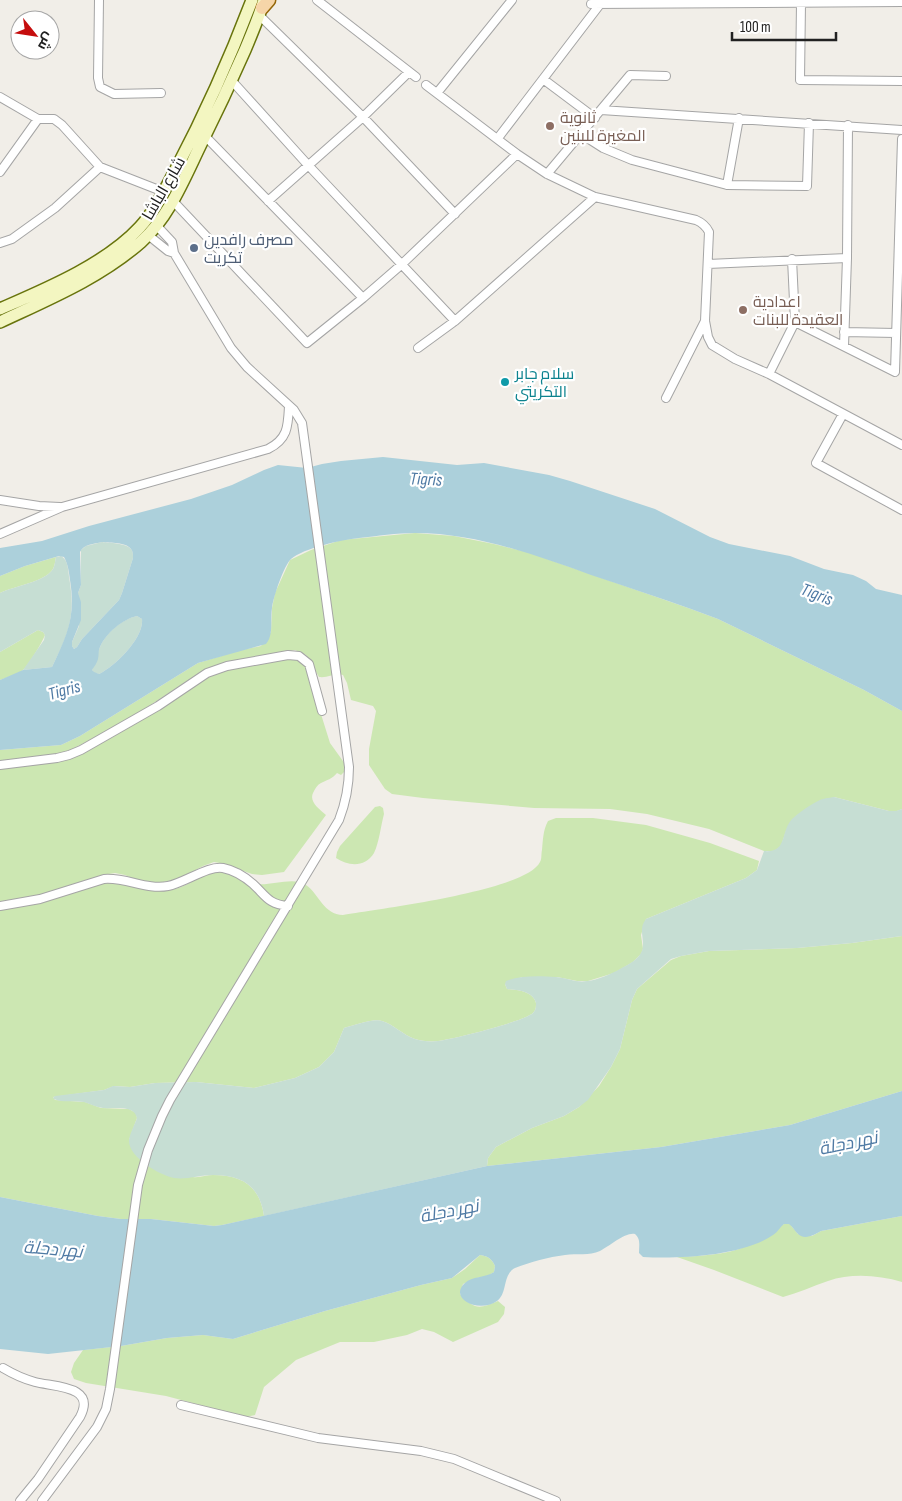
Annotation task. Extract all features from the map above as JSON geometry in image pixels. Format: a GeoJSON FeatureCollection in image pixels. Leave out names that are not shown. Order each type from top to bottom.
{"type":"FeatureCollection","features":[{"type":"Feature","properties":{"kind":"main road"},"geometry":{"type":"LineString","coordinates":[[0,322],[84,282],[119,259],[157,226],[173,201],[232,81],[261,5]]}},
{"type":"Feature","properties":{"kind":"main road","name":"شارع الباشا"},"geometry":{"type":"LineString","coordinates":[[0,309],[75,273],[109,253],[141,227],[164,192],[231,54],[261,5]]}},
{"type":"Feature","properties":{"kind":"street"},"geometry":{"type":"LineString","coordinates":[[99,0],[98,78],[100,87],[114,94],[161,93]]}},
{"type":"Feature","properties":{"kind":"street"},"geometry":{"type":"LineString","coordinates":[[268,201],[412,75],[317,0]]}},
{"type":"Feature","properties":{"kind":"street"},"geometry":{"type":"LineString","coordinates":[[436,92],[512,0]]}},
{"type":"Feature","properties":{"kind":"street"},"geometry":{"type":"LineString","coordinates":[[591,17],[591,2],[902,2]]}},
{"type":"Feature","properties":{"kind":"street"},"geometry":{"type":"LineString","coordinates":[[498,138],[601,2]]}},
{"type":"Feature","properties":{"kind":"street"},"geometry":{"type":"LineString","coordinates":[[801,3],[800,80],[902,81]]}},
{"type":"Feature","properties":{"kind":"street"},"geometry":{"type":"LineString","coordinates":[[261,5],[455,214]]}},
{"type":"Feature","properties":{"kind":"street"},"geometry":{"type":"LineString","coordinates":[[547,174],[630,75],[666,76]]}},
{"type":"Feature","properties":{"kind":"street"},"geometry":{"type":"LineString","coordinates":[[543,79],[595,118]]}},
{"type":"Feature","properties":{"kind":"street"},"geometry":{"type":"LineString","coordinates":[[232,81],[308,165],[455,321]]}},
{"type":"Feature","properties":{"kind":"street"},"geometry":{"type":"LineString","coordinates":[[426,85],[517,154],[547,174],[595,197],[702,222],[709,232],[704,321],[712,345],[902,445]]}},
{"type":"Feature","properties":{"kind":"street"},"geometry":{"type":"LineString","coordinates":[[0,97],[38,119],[57,121],[100,168],[164,192]]}},
{"type":"Feature","properties":{"kind":"street"},"geometry":{"type":"LineString","coordinates":[[601,110],[902,130]]}},
{"type":"Feature","properties":{"kind":"street"},"geometry":{"type":"LineString","coordinates":[[727,185],[739,118]]}},
{"type":"Feature","properties":{"kind":"street"},"geometry":{"type":"LineString","coordinates":[[0,172],[38,119]]}},
{"type":"Feature","properties":{"kind":"street"},"geometry":{"type":"LineString","coordinates":[[581,134],[603,148],[632,160],[727,185],[807,186],[809,123]]}},
{"type":"Feature","properties":{"kind":"street"},"geometry":{"type":"LineString","coordinates":[[844,346],[848,125]]}},
{"type":"Feature","properties":{"kind":"street"},"geometry":{"type":"LineString","coordinates":[[205,136],[363,298]]}},
{"type":"Feature","properties":{"kind":"street"},"geometry":{"type":"LineString","coordinates":[[795,322],[895,372],[902,139]]}},
{"type":"Feature","properties":{"kind":"street"},"geometry":{"type":"LineString","coordinates":[[173,201],[307,343],[401,265],[517,154]]}},
{"type":"Feature","properties":{"kind":"street"},"geometry":{"type":"LineString","coordinates":[[0,243],[12,239],[55,208],[100,168]]}},
{"type":"Feature","properties":{"kind":"street"},"geometry":{"type":"LineString","coordinates":[[418,348],[455,321],[595,197]]}},
{"type":"Feature","properties":{"kind":"street"},"geometry":{"type":"LineString","coordinates":[[42,1501],[97,1427],[106,1409],[138,1185],[148,1150],[162,1116],[339,820],[348,794],[349,767],[339,685],[301,419],[231,348],[174,253],[172,242],[157,226]]}},
{"type":"Feature","properties":{"kind":"street"},"geometry":{"type":"LineString","coordinates":[[148,235],[168,251],[174,253]]}},
{"type":"Feature","properties":{"kind":"street"},"geometry":{"type":"LineString","coordinates":[[708,264],[846,258]]}},
{"type":"Feature","properties":{"kind":"street"},"geometry":{"type":"LineString","coordinates":[[769,374],[795,322],[792,259]]}},
{"type":"Feature","properties":{"kind":"street"},"geometry":{"type":"LineString","coordinates":[[666,398],[704,321]]}},
{"type":"Feature","properties":{"kind":"street"},"geometry":{"type":"LineString","coordinates":[[844,332],[896,333]]}},
{"type":"Feature","properties":{"kind":"street"},"geometry":{"type":"LineString","coordinates":[[0,534],[62,507],[268,449],[282,438],[288,428],[289,406]]}},
{"type":"Feature","properties":{"kind":"street"},"geometry":{"type":"LineString","coordinates":[[843,414],[816,463],[902,510]]}},
{"type":"Feature","properties":{"kind":"street"},"geometry":{"type":"LineString","coordinates":[[0,500],[39,506],[62,507]]}},
{"type":"Feature","properties":{"kind":"street"},"geometry":{"type":"LineString","coordinates":[[0,765],[69,755],[158,706],[207,673],[227,666],[288,655],[299,656],[309,664],[322,711]]}},
{"type":"Feature","properties":{"kind":"street"},"geometry":{"type":"LineString","coordinates":[[0,906],[40,899],[112,878],[148,887],[166,886],[219,867],[228,869],[246,879],[273,903],[288,906]]}},
{"type":"Feature","properties":{"kind":"street"},"geometry":{"type":"LineString","coordinates":[[3,1368],[34,1382],[63,1386],[72,1390],[80,1394],[84,1405],[80,1417],[38,1479],[20,1501]]}},
{"type":"Feature","properties":{"kind":"street"},"geometry":{"type":"LineString","coordinates":[[181,1405],[318,1438],[421,1451],[454,1459],[556,1501]]}},
{"type":"Feature","properties":{"kind":"green space"},"geometry":{"type":"Polygon","coordinates":[[[415,533],[454,536],[527,552],[691,609],[718,619],[864,690],[902,711],[902,809],[889,811],[834,797],[786,831],[781,846],[774,851],[764,851],[709,829],[647,814],[610,809],[534,808],[392,794],[385,789],[369,765],[369,749],[376,711],[373,706],[351,700],[343,675],[319,677],[306,655],[295,650],[204,670],[129,719],[65,753],[0,761],[0,750],[61,745],[80,736],[198,663],[261,646],[271,632],[275,593],[290,560],[311,550],[341,540],[415,533]]]}},
{"type":"Feature","properties":{"kind":"green space"},"geometry":{"type":"Polygon","coordinates":[[[102,542],[129,547],[133,558],[119,600],[74,649],[72,642],[79,626],[78,593],[81,585],[81,550],[86,546],[102,542]]]}},
{"type":"Feature","properties":{"kind":"green space"},"geometry":{"type":"Polygon","coordinates":[[[61,556],[67,565],[72,603],[67,634],[52,667],[23,670],[44,640],[45,635],[38,630],[0,652],[0,593],[43,577],[53,569],[56,557],[61,556]]]}},
{"type":"Feature","properties":{"kind":"green space"},"geometry":{"type":"Polygon","coordinates":[[[56,557],[53,569],[43,577],[0,593],[0,576],[56,557]]]}},
{"type":"Feature","properties":{"kind":"green space"},"geometry":{"type":"Polygon","coordinates":[[[137,616],[142,619],[141,626],[127,651],[106,670],[99,674],[94,673],[92,670],[97,655],[106,637],[120,623],[137,616]]]}},
{"type":"Feature","properties":{"kind":"green space"},"geometry":{"type":"Polygon","coordinates":[[[38,630],[45,635],[25,668],[0,680],[0,652],[38,630]]]}},
{"type":"Feature","properties":{"kind":"green space"},"geometry":{"type":"Polygon","coordinates":[[[294,657],[306,666],[330,743],[348,768],[341,775],[337,773],[315,789],[312,799],[326,815],[284,872],[262,875],[252,874],[214,862],[181,878],[159,883],[137,880],[115,873],[103,875],[45,895],[0,903],[0,768],[76,756],[113,737],[201,680],[226,669],[294,657]]]}},
{"type":"Feature","properties":{"kind":"green space"},"geometry":{"type":"Polygon","coordinates":[[[834,797],[889,811],[902,809],[902,936],[797,948],[709,951],[671,959],[637,989],[632,1000],[620,1049],[611,1067],[588,1100],[564,1116],[532,1128],[496,1147],[488,1158],[487,1166],[264,1216],[262,1206],[254,1190],[241,1180],[233,1177],[213,1175],[174,1178],[160,1173],[139,1159],[130,1146],[129,1140],[137,1118],[132,1111],[123,1108],[103,1108],[84,1102],[61,1101],[53,1098],[55,1096],[104,1090],[113,1086],[130,1087],[155,1083],[196,1082],[254,1088],[295,1078],[319,1067],[334,1052],[344,1028],[368,1021],[382,1021],[415,1039],[432,1041],[472,1034],[527,1017],[535,1010],[536,1003],[534,999],[532,996],[520,991],[507,989],[506,981],[538,976],[587,981],[613,973],[628,965],[642,951],[642,928],[646,919],[746,878],[757,870],[764,851],[777,849],[788,824],[794,817],[815,802],[834,797]]]}},
{"type":"Feature","properties":{"kind":"green space"},"geometry":{"type":"Polygon","coordinates":[[[380,806],[383,808],[384,814],[377,844],[370,858],[361,863],[351,864],[336,858],[340,846],[375,807],[380,806]]]}},
{"type":"Feature","properties":{"kind":"green space"},"geometry":{"type":"Polygon","coordinates":[[[556,818],[593,818],[646,825],[710,843],[759,861],[757,870],[746,878],[646,919],[641,935],[643,949],[641,954],[633,962],[614,973],[588,981],[557,977],[522,977],[505,984],[507,989],[524,992],[532,996],[536,1003],[533,1013],[516,1021],[438,1041],[415,1039],[386,1022],[378,1020],[363,1023],[344,1028],[334,1052],[319,1067],[295,1078],[254,1088],[196,1082],[155,1083],[130,1087],[114,1086],[104,1090],[53,1097],[55,1100],[85,1102],[101,1108],[129,1109],[136,1113],[137,1118],[129,1140],[191,1176],[211,1175],[233,1177],[241,1180],[254,1190],[262,1206],[264,1216],[214,1226],[151,1219],[121,1219],[98,1216],[0,1197],[0,910],[49,900],[106,881],[159,891],[175,889],[205,874],[218,871],[229,872],[257,884],[289,881],[301,882],[311,889],[326,908],[336,914],[343,915],[417,903],[481,890],[508,882],[529,872],[541,861],[546,824],[548,821],[556,818]]]}},
{"type":"Feature","properties":{"kind":"green space"},"geometry":{"type":"Polygon","coordinates":[[[902,936],[902,1091],[790,1125],[661,1147],[487,1166],[488,1158],[496,1147],[532,1128],[564,1116],[579,1107],[599,1086],[620,1049],[632,1000],[637,989],[671,960],[681,956],[709,951],[797,948],[902,936]]]}},
{"type":"Feature","properties":{"kind":"green space"},"geometry":{"type":"Polygon","coordinates":[[[902,1216],[902,1282],[874,1276],[837,1278],[783,1297],[677,1257],[712,1254],[739,1249],[752,1244],[784,1224],[789,1223],[798,1234],[812,1236],[821,1231],[902,1216]]]}},
{"type":"Feature","properties":{"kind":"green space"},"geometry":{"type":"Polygon","coordinates":[[[480,1255],[493,1261],[495,1266],[494,1272],[488,1276],[463,1284],[460,1294],[470,1303],[482,1307],[498,1301],[505,1307],[504,1314],[498,1322],[453,1342],[434,1332],[422,1329],[407,1335],[374,1342],[340,1342],[296,1360],[264,1387],[255,1415],[246,1417],[166,1396],[86,1383],[74,1379],[71,1372],[74,1363],[83,1350],[203,1335],[233,1339],[325,1311],[452,1278],[480,1255]]]}},
{"type":"Feature","properties":{"kind":"water","name":"Tigris"},"geometry":{"type":"Polygon","coordinates":[[[383,457],[457,465],[484,463],[549,475],[655,509],[710,537],[729,544],[790,556],[824,569],[853,575],[866,581],[876,589],[902,595],[902,711],[864,690],[718,619],[691,609],[505,546],[438,534],[408,533],[343,541],[313,548],[297,555],[288,562],[279,582],[272,608],[270,636],[266,644],[198,663],[80,736],[61,745],[0,750],[0,680],[23,670],[52,667],[69,625],[72,593],[64,557],[59,556],[25,566],[0,576],[0,548],[42,541],[89,526],[191,499],[232,485],[278,465],[307,468],[341,461],[383,457]],[[102,542],[87,546],[80,552],[81,585],[78,593],[81,602],[81,620],[72,642],[74,649],[119,600],[133,558],[132,550],[129,547],[118,543],[102,542]],[[137,616],[121,623],[106,637],[99,648],[98,660],[92,670],[94,672],[99,674],[106,670],[127,651],[141,626],[142,619],[137,616]]]}},
{"type":"Feature","properties":{"kind":"water","name":"نهر دجلة"},"geometry":{"type":"Polygon","coordinates":[[[902,1091],[902,1216],[821,1231],[806,1237],[800,1235],[789,1224],[784,1224],[773,1235],[760,1242],[745,1248],[710,1255],[643,1257],[639,1253],[638,1238],[635,1234],[631,1234],[622,1237],[596,1253],[552,1257],[515,1268],[506,1279],[500,1298],[489,1305],[474,1305],[463,1299],[460,1294],[461,1289],[468,1281],[494,1272],[495,1266],[493,1261],[480,1255],[452,1278],[325,1311],[233,1339],[203,1335],[48,1354],[0,1349],[0,1197],[98,1216],[121,1219],[151,1219],[214,1226],[487,1166],[661,1147],[790,1125],[902,1091]]]}},
{"type":"Feature","properties":{"kind":"place","name":"ثانوية المغيرة للبنين"},"geometry":{"type":"Point","coordinates":[550,126]}},
{"type":"Feature","properties":{"kind":"place","name":"مصرف رافدين تكريت"},"geometry":{"type":"Point","coordinates":[194,248]}},
{"type":"Feature","properties":{"kind":"place","name":"اعدادية العقيدة للبنات"},"geometry":{"type":"Point","coordinates":[743,310]}},
{"type":"Feature","properties":{"kind":"place","name":"سلام جابر التكريتي"},"geometry":{"type":"Point","coordinates":[505,382]}}]}
